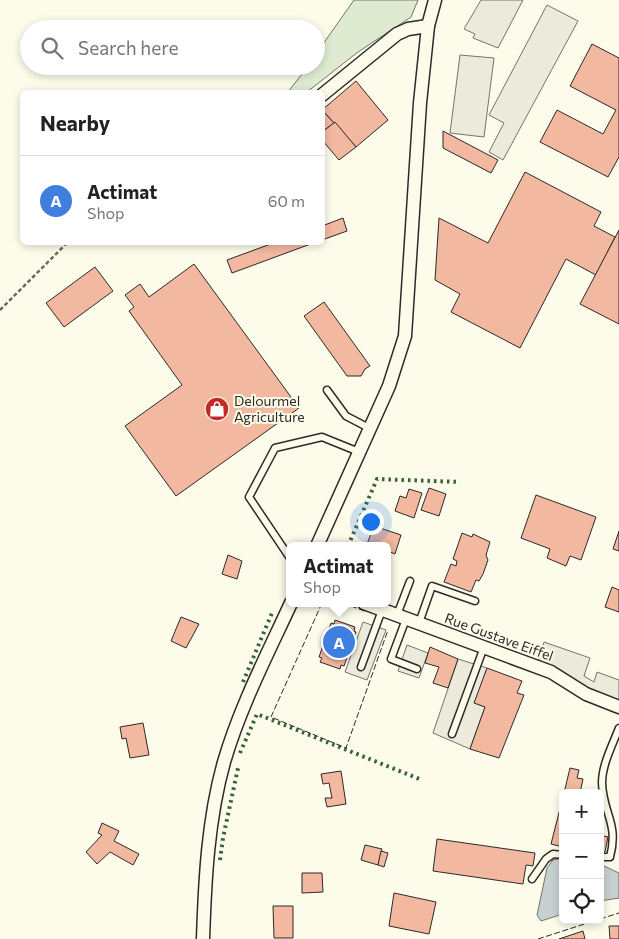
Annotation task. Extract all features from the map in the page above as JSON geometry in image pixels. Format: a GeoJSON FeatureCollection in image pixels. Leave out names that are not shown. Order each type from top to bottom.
{"type":"FeatureCollection","features":[{"type":"Feature","properties":{"kind":"street"},"geometry":{"type":"LineString","coordinates":[[319,542],[400,356],[408,319],[420,103],[428,26],[434,0]]}},
{"type":"Feature","properties":{"kind":"street"},"geometry":{"type":"LineString","coordinates":[[325,93],[397,34],[408,29],[428,26]]}},
{"type":"Feature","properties":{"kind":"street"},"geometry":{"type":"LineString","coordinates":[[203,939],[205,870],[215,799],[224,761],[242,712],[288,607]]}},
{"type":"Feature","properties":{"kind":"street","name":"Rue Gustave Eiffel"},"geometry":{"type":"LineString","coordinates":[[374,607],[551,672],[586,694],[619,707]]}},
{"type":"Feature","properties":{"kind":"lane"},"geometry":{"type":"LineString","coordinates":[[327,390],[346,416],[369,428]]}},
{"type":"Feature","properties":{"kind":"lane"},"geometry":{"type":"LineString","coordinates":[[286,552],[249,497],[275,448],[322,437],[358,452]]}},
{"type":"Feature","properties":{"kind":"lane"},"geometry":{"type":"LineString","coordinates":[[410,581],[391,659],[417,669]]}},
{"type":"Feature","properties":{"kind":"lane"},"geometry":{"type":"LineString","coordinates":[[419,624],[432,586],[475,601]]}},
{"type":"Feature","properties":{"kind":"lane"},"geometry":{"type":"LineString","coordinates":[[361,667],[382,610]]}},
{"type":"Feature","properties":{"kind":"lane"},"geometry":{"type":"LineString","coordinates":[[452,734],[484,647]]}},
{"type":"Feature","properties":{"kind":"lane"},"geometry":{"type":"LineString","coordinates":[[604,857],[610,856],[616,845],[618,831],[602,785],[603,770],[619,728]]}},
{"type":"Feature","properties":{"kind":"lane"},"geometry":{"type":"LineString","coordinates":[[532,879],[546,859],[553,854],[559,855]]}},
{"type":"Feature","properties":{"kind":"path"},"geometry":{"type":"LineString","coordinates":[[0,310],[65,245]]}},
{"type":"Feature","properties":{"kind":"green space"},"geometry":{"type":"Polygon","coordinates":[[[354,0],[418,0],[411,17],[358,52],[310,90],[290,90],[301,75],[325,75],[325,41],[354,0]]]}},
{"type":"Feature","properties":{"kind":"shaded area"},"geometry":{"type":"Polygon","coordinates":[[[481,0],[523,0],[498,48],[473,38],[475,34],[464,29],[481,0]]]}},
{"type":"Feature","properties":{"kind":"shaded area"},"geometry":{"type":"Polygon","coordinates":[[[547,5],[578,21],[503,160],[489,152],[504,123],[489,115],[547,5]]]}},
{"type":"Feature","properties":{"kind":"shaded area"},"geometry":{"type":"Polygon","coordinates":[[[460,55],[494,58],[484,137],[450,133],[460,55]]]}},
{"type":"Feature","properties":{"kind":"shaded area"},"geometry":{"type":"Polygon","coordinates":[[[363,622],[386,630],[367,680],[345,672],[363,622]]]}},
{"type":"Feature","properties":{"kind":"shaded area"},"geometry":{"type":"Polygon","coordinates":[[[544,642],[590,658],[584,676],[594,682],[597,672],[619,680],[619,707],[537,666],[544,642]]]}},
{"type":"Feature","properties":{"kind":"shaded area"},"geometry":{"type":"Polygon","coordinates":[[[407,645],[428,653],[419,678],[398,671],[407,645]]]}},
{"type":"Feature","properties":{"kind":"shaded area"},"geometry":{"type":"Polygon","coordinates":[[[458,659],[487,668],[475,703],[485,707],[470,749],[433,733],[458,659]]]}},
{"type":"Feature","properties":{"kind":"shaded area"},"geometry":{"type":"Polygon","coordinates":[[[559,859],[559,915],[541,921],[537,915],[547,868],[553,860],[559,859]]]}},
{"type":"Feature","properties":{"kind":"shaded area"},"geometry":{"type":"Polygon","coordinates":[[[604,866],[619,873],[619,898],[604,900],[604,866]]]}},
{"type":"Feature","properties":{"kind":"building"},"geometry":{"type":"Polygon","coordinates":[[[592,44],[619,58],[619,157],[608,177],[540,142],[557,110],[603,134],[616,110],[570,86],[592,44]]]}},
{"type":"Feature","properties":{"kind":"building"},"geometry":{"type":"Polygon","coordinates":[[[356,81],[388,120],[356,147],[325,113],[325,107],[356,81]]]}},
{"type":"Feature","properties":{"kind":"building"},"geometry":{"type":"Polygon","coordinates":[[[325,113],[334,123],[325,130],[325,113]]]}},
{"type":"Feature","properties":{"kind":"building"},"geometry":{"type":"Polygon","coordinates":[[[335,122],[356,147],[339,160],[325,144],[325,130],[335,122]]]}},
{"type":"Feature","properties":{"kind":"building"},"geometry":{"type":"Polygon","coordinates":[[[443,131],[498,160],[491,173],[443,148],[443,131]]]}},
{"type":"Feature","properties":{"kind":"building"},"geometry":{"type":"Polygon","coordinates":[[[525,172],[601,212],[594,226],[615,237],[596,275],[566,259],[520,348],[451,312],[460,294],[435,280],[439,218],[488,243],[525,172]]]}},
{"type":"Feature","properties":{"kind":"building"},"geometry":{"type":"Polygon","coordinates":[[[343,218],[347,231],[325,239],[325,225],[343,218]]]}},
{"type":"Feature","properties":{"kind":"building"},"geometry":{"type":"Polygon","coordinates":[[[619,230],[619,324],[580,304],[619,230]]]}},
{"type":"Feature","properties":{"kind":"building"},"geometry":{"type":"Polygon","coordinates":[[[268,245],[308,245],[232,273],[227,260],[268,245]]]}},
{"type":"Feature","properties":{"kind":"building"},"geometry":{"type":"Polygon","coordinates":[[[194,264],[299,408],[176,496],[125,426],[182,385],[129,311],[134,307],[125,295],[140,284],[149,297],[194,264]]]}},
{"type":"Feature","properties":{"kind":"building"},"geometry":{"type":"Polygon","coordinates":[[[95,267],[113,291],[64,327],[46,303],[95,267]]]}},
{"type":"Feature","properties":{"kind":"building"},"geometry":{"type":"Polygon","coordinates":[[[324,302],[370,366],[365,369],[361,376],[347,376],[304,316],[324,302]]]}},
{"type":"Feature","properties":{"kind":"building"},"geometry":{"type":"Polygon","coordinates":[[[429,488],[446,494],[439,516],[421,510],[429,488]]]}},
{"type":"Feature","properties":{"kind":"building"},"geometry":{"type":"Polygon","coordinates":[[[409,489],[422,493],[414,518],[395,511],[400,496],[406,498],[409,489]]]}},
{"type":"Feature","properties":{"kind":"building"},"geometry":{"type":"Polygon","coordinates":[[[536,495],[596,517],[581,560],[570,556],[566,566],[547,558],[550,549],[521,538],[536,495]]]}},
{"type":"Feature","properties":{"kind":"building"},"geometry":{"type":"Polygon","coordinates":[[[374,526],[401,535],[395,554],[391,552],[391,542],[368,542],[374,526]]]}},
{"type":"Feature","properties":{"kind":"building"},"geometry":{"type":"Polygon","coordinates":[[[619,531],[619,551],[613,549],[619,531]]]}},
{"type":"Feature","properties":{"kind":"building"},"geometry":{"type":"Polygon","coordinates":[[[462,533],[472,537],[473,534],[490,542],[486,555],[488,560],[483,574],[479,581],[476,580],[471,592],[444,582],[451,564],[456,566],[457,561],[453,559],[462,533]]]}},
{"type":"Feature","properties":{"kind":"building"},"geometry":{"type":"Polygon","coordinates":[[[228,555],[242,561],[237,579],[222,574],[228,555]]]}},
{"type":"Feature","properties":{"kind":"building"},"geometry":{"type":"Polygon","coordinates":[[[612,587],[619,590],[619,612],[605,607],[612,587]]]}},
{"type":"Feature","properties":{"kind":"building"},"geometry":{"type":"Polygon","coordinates":[[[181,617],[199,624],[186,648],[171,641],[181,617]]]}},
{"type":"Feature","properties":{"kind":"building"},"geometry":{"type":"Polygon","coordinates":[[[335,620],[355,627],[354,631],[356,632],[344,666],[341,665],[340,669],[320,662],[322,658],[319,657],[331,623],[334,624],[335,620]]]}},
{"type":"Feature","properties":{"kind":"building"},"geometry":{"type":"Polygon","coordinates":[[[430,647],[458,659],[448,688],[433,683],[439,667],[425,663],[430,647]]]}},
{"type":"Feature","properties":{"kind":"building"},"geometry":{"type":"Polygon","coordinates":[[[487,668],[522,681],[517,693],[524,695],[499,758],[470,749],[485,707],[474,703],[487,668]]]}},
{"type":"Feature","properties":{"kind":"building"},"geometry":{"type":"Polygon","coordinates":[[[143,723],[149,755],[130,758],[126,738],[122,739],[120,727],[143,723]]]}},
{"type":"Feature","properties":{"kind":"building"},"geometry":{"type":"Polygon","coordinates":[[[570,768],[579,770],[577,778],[583,779],[581,789],[565,789],[570,768]]]}},
{"type":"Feature","properties":{"kind":"building"},"geometry":{"type":"Polygon","coordinates":[[[341,771],[346,804],[327,807],[325,798],[332,798],[329,783],[323,784],[321,774],[341,771]]]}},
{"type":"Feature","properties":{"kind":"building"},"geometry":{"type":"Polygon","coordinates":[[[559,813],[559,846],[551,844],[559,813]]]}},
{"type":"Feature","properties":{"kind":"building"},"geometry":{"type":"Polygon","coordinates":[[[102,823],[119,831],[114,841],[139,854],[133,865],[110,852],[97,864],[86,852],[102,835],[98,833],[102,823]]]}},
{"type":"Feature","properties":{"kind":"building"},"geometry":{"type":"Polygon","coordinates":[[[604,836],[608,837],[604,852],[604,836]]]}},
{"type":"Feature","properties":{"kind":"building"},"geometry":{"type":"Polygon","coordinates":[[[437,839],[535,853],[533,866],[526,865],[523,884],[433,871],[437,839]]]}},
{"type":"Feature","properties":{"kind":"building"},"geometry":{"type":"Polygon","coordinates":[[[365,845],[382,849],[378,865],[361,860],[365,845]]]}},
{"type":"Feature","properties":{"kind":"building"},"geometry":{"type":"Polygon","coordinates":[[[381,851],[388,853],[384,867],[378,865],[381,851]]]}},
{"type":"Feature","properties":{"kind":"building"},"geometry":{"type":"Polygon","coordinates":[[[302,873],[322,873],[323,892],[302,893],[302,873]]]}},
{"type":"Feature","properties":{"kind":"building"},"geometry":{"type":"Polygon","coordinates":[[[394,893],[436,902],[429,934],[389,926],[394,893]]]}},
{"type":"Feature","properties":{"kind":"building"},"geometry":{"type":"Polygon","coordinates":[[[273,906],[293,906],[293,938],[274,938],[273,906]]]}},
{"type":"Feature","properties":{"kind":"building"},"geometry":{"type":"Polygon","coordinates":[[[609,926],[619,926],[619,939],[610,939],[609,926]]]}},
{"type":"Feature","properties":{"kind":"building"},"geometry":{"type":"Polygon","coordinates":[[[583,931],[585,939],[559,939],[583,931]]]}},
{"type":"Feature","properties":{"kind":"hedge"},"geometry":{"type":"LineString","coordinates":[[350,542],[377,479],[460,482]]}},
{"type":"Feature","properties":{"kind":"hedge"},"geometry":{"type":"LineString","coordinates":[[243,682],[272,613]]}},
{"type":"Feature","properties":{"kind":"hedge"},"geometry":{"type":"LineString","coordinates":[[240,753],[257,714],[422,780]]}},
{"type":"Feature","properties":{"kind":"hedge"},"geometry":{"type":"LineString","coordinates":[[220,860],[238,768]]}},
{"type":"Feature","properties":{"kind":"fence"},"geometry":{"type":"LineString","coordinates":[[320,607],[271,717],[346,748],[388,630]]}},
{"type":"Feature","properties":{"kind":"fence"},"geometry":{"type":"LineString","coordinates":[[354,607],[367,612]]}},
{"type":"Feature","properties":{"kind":"fence"},"geometry":{"type":"LineString","coordinates":[[604,918],[619,913]]}},
{"type":"Feature","properties":{"kind":"fence"},"geometry":{"type":"LineString","coordinates":[[538,939],[585,924]]}},
{"type":"Feature","properties":{"kind":"place","name":"Delourmel Agriculture"},"geometry":{"type":"Point","coordinates":[217,409]}},
{"type":"Feature","properties":{"kind":"place","name":"Actimat"},"geometry":{"type":"Point","coordinates":[339,642]}}]}
